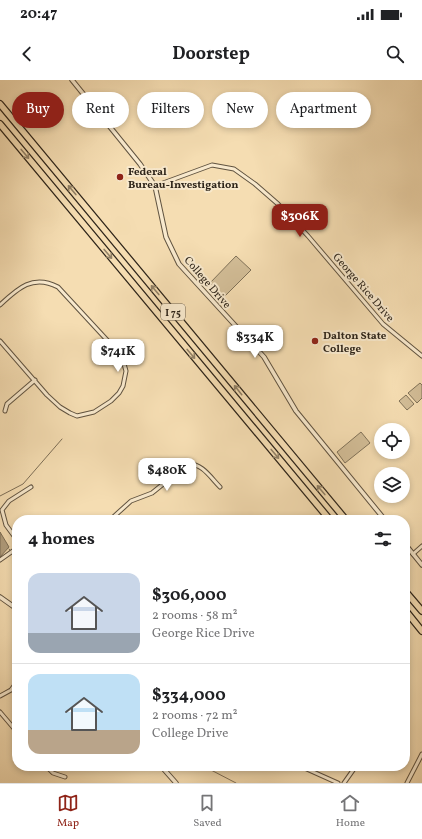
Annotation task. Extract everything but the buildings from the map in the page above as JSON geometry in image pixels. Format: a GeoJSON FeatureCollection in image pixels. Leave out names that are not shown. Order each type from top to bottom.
{"type":"FeatureCollection","features":[{"type":"Feature","properties":{"kind":"highway","name":"I 75"},"geometry":{"type":"LineString","coordinates":[[0,104],[342,515]]}},
{"type":"Feature","properties":{"kind":"highway","name":"I 75"},"geometry":{"type":"LineString","coordinates":[[0,124],[326,515]]}},
{"type":"Feature","properties":{"kind":"highway"},"geometry":{"type":"LineString","coordinates":[[410,597],[422,611]]}},
{"type":"Feature","properties":{"kind":"highway"},"geometry":{"type":"LineString","coordinates":[[410,616],[422,631]]}},
{"type":"Feature","properties":{"kind":"street","name":"College Drive"},"geometry":{"type":"LineString","coordinates":[[72,80],[140,164],[155,186],[166,237],[179,264],[264,357],[296,411],[381,515]]}},
{"type":"Feature","properties":{"kind":"street","name":"George Rice Drive"},"geometry":{"type":"LineString","coordinates":[[155,186],[212,165],[234,169],[255,184],[278,204],[308,236],[383,324],[422,356]]}},
{"type":"Feature","properties":{"kind":"street"},"geometry":{"type":"LineString","coordinates":[[0,305],[20,287],[28,283],[50,283],[58,287],[120,355],[126,371],[123,386],[119,393],[111,401],[94,412],[77,416],[60,407],[0,341]]}},
{"type":"Feature","properties":{"kind":"street"},"geometry":{"type":"LineString","coordinates":[[5,411],[7,404],[35,380]]}},
{"type":"Feature","properties":{"kind":"street"},"geometry":{"type":"LineString","coordinates":[[116,515],[131,501],[152,493],[188,464],[195,464],[200,467],[220,487]]}},
{"type":"Feature","properties":{"kind":"street"},"geometry":{"type":"LineString","coordinates":[[12,533],[6,525],[2,510],[8,501],[31,487]]}},
{"type":"Feature","properties":{"kind":"street"},"geometry":{"type":"LineString","coordinates":[[413,554],[422,546]]}},
{"type":"Feature","properties":{"kind":"street"},"geometry":{"type":"LineString","coordinates":[[410,550],[422,565]]}},
{"type":"Feature","properties":{"kind":"street"},"geometry":{"type":"LineString","coordinates":[[0,560],[12,553]]}},
{"type":"Feature","properties":{"kind":"street"},"geometry":{"type":"LineString","coordinates":[[0,597],[12,605]]}},
{"type":"Feature","properties":{"kind":"street"},"geometry":{"type":"LineString","coordinates":[[0,696],[12,689]]}},
{"type":"Feature","properties":{"kind":"street"},"geometry":{"type":"LineString","coordinates":[[0,712],[12,726]]}},
{"type":"Feature","properties":{"kind":"street"},"geometry":{"type":"LineString","coordinates":[[407,783],[422,754]]}},
{"type":"Feature","properties":{"kind":"street"},"geometry":{"type":"LineString","coordinates":[[51,771],[65,777]]}},
{"type":"Feature","properties":{"kind":"street"},"geometry":{"type":"LineString","coordinates":[[165,771],[176,783]]}},
{"type":"Feature","properties":{"kind":"street"},"geometry":{"type":"LineString","coordinates":[[311,771],[338,783]]}},
{"type":"Feature","properties":{"kind":"street"},"geometry":{"type":"LineString","coordinates":[[344,783],[352,771]]}},
{"type":"Feature","properties":{"kind":"shaded area"},"geometry":{"type":"Polygon","coordinates":[[[236,256],[251,270],[224,297],[210,283],[236,256]]]}},
{"type":"Feature","properties":{"kind":"shaded area"},"geometry":{"type":"Polygon","coordinates":[[[420,383],[422,385],[422,398],[417,403],[408,393],[420,383]]]}},
{"type":"Feature","properties":{"kind":"shaded area"},"geometry":{"type":"Polygon","coordinates":[[[406,395],[414,404],[407,410],[399,401],[406,395]]]}},
{"type":"Feature","properties":{"kind":"shaded area"},"geometry":{"type":"Polygon","coordinates":[[[361,432],[370,443],[345,463],[337,452],[361,432]]]}},
{"type":"Feature","properties":{"kind":"shaded area"},"geometry":{"type":"Polygon","coordinates":[[[0,532],[9,547],[0,557],[0,532]]]}},
{"type":"Feature","properties":{"kind":"waterway"},"geometry":{"type":"LineString","coordinates":[[0,496],[23,484],[62,439]]}},
{"type":"Feature","properties":{"kind":"waterway"},"geometry":{"type":"LineString","coordinates":[[9,549],[12,553]]}},
{"type":"Feature","properties":{"kind":"waterway"},"geometry":{"type":"LineString","coordinates":[[213,771],[236,783]]}},
{"type":"Feature","properties":{"kind":"place","name":"Federal Bureau-Investigation"},"geometry":{"type":"Point","coordinates":[120,177]}},
{"type":"Feature","properties":{"kind":"place","name":"Dalton State College"},"geometry":{"type":"Point","coordinates":[315,341]}}]}
